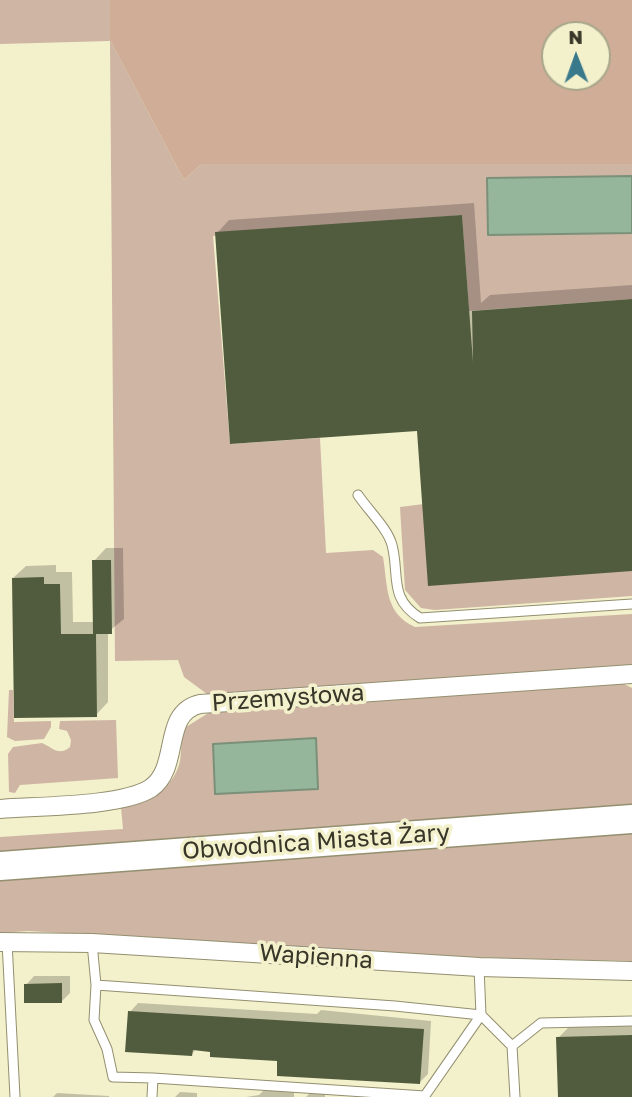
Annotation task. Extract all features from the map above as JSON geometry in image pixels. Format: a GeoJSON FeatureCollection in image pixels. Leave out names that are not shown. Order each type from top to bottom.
{"type":"FeatureCollection","features":[{"type":"Feature","properties":{"kind":"main road","name":"Obwodnica Miasta Żary"},"geometry":{"type":"LineString","coordinates":[[0,866],[632,819]]}},
{"type":"Feature","properties":{"kind":"street","name":"Przemysłowa"},"geometry":{"type":"LineString","coordinates":[[0,809],[92,802],[148,790],[160,779],[169,764],[179,718],[189,708],[200,704],[632,674]]}},
{"type":"Feature","properties":{"kind":"street","name":"Wapienna"},"geometry":{"type":"LineString","coordinates":[[4,942],[92,943],[479,967],[632,971]]}},
{"type":"Feature","properties":{"kind":"lane"},"geometry":{"type":"LineString","coordinates":[[358,495],[392,543],[397,590],[407,610],[420,618],[632,604]]}},
{"type":"Feature","properties":{"kind":"lane"},"geometry":{"type":"LineString","coordinates":[[4,942],[4,977],[15,1097]]}},
{"type":"Feature","properties":{"kind":"lane"},"geometry":{"type":"LineString","coordinates":[[92,943],[96,985],[94,1020],[107,1049],[113,1077],[425,1097],[481,1015],[479,967]]}},
{"type":"Feature","properties":{"kind":"lane"},"geometry":{"type":"LineString","coordinates":[[96,985],[395,1006],[481,1015],[512,1046],[515,1097]]}},
{"type":"Feature","properties":{"kind":"lane"},"geometry":{"type":"LineString","coordinates":[[512,1046],[541,1023],[632,1021]]}},
{"type":"Feature","properties":{"kind":"lane"},"geometry":{"type":"LineString","coordinates":[[152,1097],[153,1078]]}},
{"type":"Feature","properties":{"kind":"shaded area"},"geometry":{"type":"Polygon","coordinates":[[[0,0],[110,0],[110,40],[184,180],[201,164],[632,164],[632,299],[469,311],[462,215],[213,236],[230,444],[320,438],[326,553],[373,550],[383,557],[389,598],[398,614],[415,627],[632,614],[632,665],[207,694],[184,677],[178,660],[115,661],[110,41],[0,44],[0,0]]]}},
{"type":"Feature","properties":{"kind":"shaded area"},"geometry":{"type":"Polygon","coordinates":[[[110,0],[632,0],[632,164],[201,164],[184,180],[110,40],[110,0]]]}},
{"type":"Feature","properties":{"kind":"shaded area"},"geometry":{"type":"Polygon","coordinates":[[[632,176],[632,233],[488,235],[487,178],[632,176]]]}},
{"type":"Feature","properties":{"kind":"shaded area"},"geometry":{"type":"Polygon","coordinates":[[[432,503],[632,570],[632,596],[435,610],[421,608],[405,590],[400,507],[432,503]]]}},
{"type":"Feature","properties":{"kind":"shaded area"},"geometry":{"type":"Polygon","coordinates":[[[624,684],[632,688],[632,810],[0,855],[0,837],[123,829],[121,807],[150,798],[166,787],[177,771],[186,727],[210,712],[624,684]]]}},
{"type":"Feature","properties":{"kind":"shaded area"},"geometry":{"type":"Polygon","coordinates":[[[9,690],[13,690],[14,722],[51,721],[51,727],[44,739],[15,741],[7,737],[9,690]]]}},
{"type":"Feature","properties":{"kind":"shaded area"},"geometry":{"type":"Polygon","coordinates":[[[116,720],[118,778],[20,785],[15,793],[9,792],[8,754],[13,747],[42,743],[56,750],[66,750],[70,747],[71,740],[67,731],[59,729],[60,721],[116,720]]]}},
{"type":"Feature","properties":{"kind":"shaded area"},"geometry":{"type":"Polygon","coordinates":[[[316,738],[318,789],[215,794],[213,744],[316,738]]]}},
{"type":"Feature","properties":{"kind":"shaded area"},"geometry":{"type":"Polygon","coordinates":[[[632,831],[632,961],[456,957],[28,931],[0,933],[0,879],[632,831]]]}},
{"type":"Feature","properties":{"kind":"building"},"geometry":{"type":"Polygon","coordinates":[[[462,215],[473,362],[472,311],[632,299],[632,571],[428,586],[417,431],[230,444],[215,232],[462,215]]]}},
{"type":"Feature","properties":{"kind":"building"},"geometry":{"type":"Polygon","coordinates":[[[92,560],[111,560],[112,634],[96,634],[97,717],[14,718],[12,578],[44,577],[44,584],[60,584],[61,634],[93,634],[92,560]]]}},
{"type":"Feature","properties":{"kind":"building"},"geometry":{"type":"Polygon","coordinates":[[[62,983],[62,1003],[24,1003],[24,984],[62,983]]]}},
{"type":"Feature","properties":{"kind":"building"},"geometry":{"type":"Polygon","coordinates":[[[128,1011],[424,1029],[420,1084],[277,1076],[277,1061],[210,1057],[210,1052],[193,1050],[192,1056],[125,1052],[128,1011]]]}},
{"type":"Feature","properties":{"kind":"building"},"geometry":{"type":"Polygon","coordinates":[[[632,1035],[632,1097],[558,1097],[556,1037],[632,1035]]]}}]}
